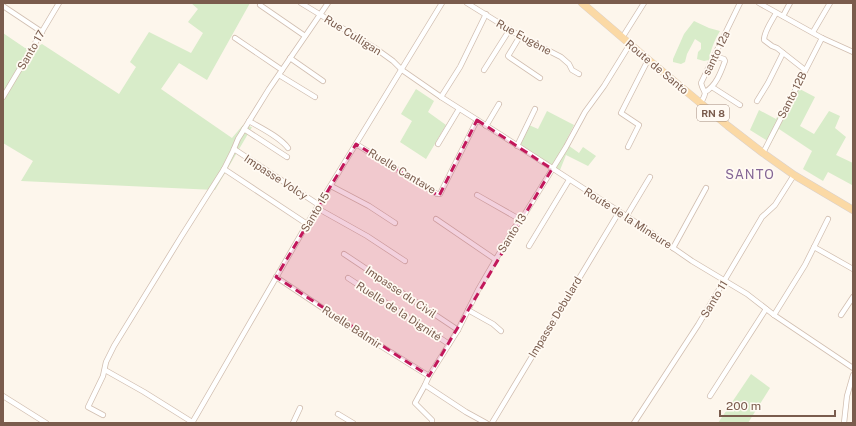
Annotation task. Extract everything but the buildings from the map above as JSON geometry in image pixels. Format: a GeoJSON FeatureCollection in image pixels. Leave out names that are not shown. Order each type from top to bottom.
{"type":"FeatureCollection","features":[{"type":"Feature","properties":{"kind":"main road","name":"Route de Santo"},"geometry":{"type":"LineString","coordinates":[[582,3],[648,60],[763,153],[794,175],[853,210]]}},
{"type":"Feature","properties":{"kind":"street","name":"Santo 17"},"geometry":{"type":"LineString","coordinates":[[3,97],[59,3]]}},
{"type":"Feature","properties":{"kind":"street","name":"Rue Culligan"},"geometry":{"type":"LineString","coordinates":[[301,3],[375,48],[393,61],[402,70]]}},
{"type":"Feature","properties":{"kind":"street"},"geometry":{"type":"LineString","coordinates":[[102,415],[88,407],[103,376],[106,362],[114,346],[224,168],[244,129],[328,3]]}},
{"type":"Feature","properties":{"kind":"street","name":"Santo 15"},"geometry":{"type":"LineString","coordinates":[[192,423],[307,224],[442,3]]}},
{"type":"Feature","properties":{"kind":"street","name":"Rue Eugène"},"geometry":{"type":"LineString","coordinates":[[467,3],[520,36],[561,58],[569,64],[572,70],[579,74]]}},
{"type":"Feature","properties":{"kind":"street"},"geometry":{"type":"LineString","coordinates":[[622,38],[644,3]]}},
{"type":"Feature","properties":{"kind":"street","name":"santo 12a"},"geometry":{"type":"LineString","coordinates":[[701,103],[705,92],[701,83],[740,3]]}},
{"type":"Feature","properties":{"kind":"street"},"geometry":{"type":"LineString","coordinates":[[759,3],[822,38],[853,51]]}},
{"type":"Feature","properties":{"kind":"street"},"geometry":{"type":"LineString","coordinates":[[783,16],[790,3]]}},
{"type":"Feature","properties":{"kind":"street"},"geometry":{"type":"LineString","coordinates":[[813,32],[830,3]]}},
{"type":"Feature","properties":{"kind":"street"},"geometry":{"type":"LineString","coordinates":[[260,5],[305,36]]}},
{"type":"Feature","properties":{"kind":"street"},"geometry":{"type":"LineString","coordinates":[[3,6],[42,32]]}},
{"type":"Feature","properties":{"kind":"street"},"geometry":{"type":"LineString","coordinates":[[776,12],[766,32],[764,40],[768,44],[777,48],[805,70]]}},
{"type":"Feature","properties":{"kind":"street"},"geometry":{"type":"LineString","coordinates":[[440,97],[463,62],[486,14]]}},
{"type":"Feature","properties":{"kind":"street"},"geometry":{"type":"LineString","coordinates":[[484,70],[510,29]]}},
{"type":"Feature","properties":{"kind":"street"},"geometry":{"type":"LineString","coordinates":[[520,36],[508,56],[540,78]]}},
{"type":"Feature","properties":{"kind":"street"},"geometry":{"type":"LineString","coordinates":[[235,38],[282,70]]}},
{"type":"Feature","properties":{"kind":"street","name":"Santo 12B"},"geometry":{"type":"LineString","coordinates":[[763,153],[822,38]]}},
{"type":"Feature","properties":{"kind":"street","name":"Santo 13"},"geometry":{"type":"LineString","coordinates":[[432,423],[432,420],[415,403],[429,376],[458,330],[487,274],[514,228],[521,220],[566,147],[585,112],[604,86],[630,44]]}},
{"type":"Feature","properties":{"kind":"street"},"geometry":{"type":"LineString","coordinates":[[757,101],[783,53]]}},
{"type":"Feature","properties":{"kind":"street"},"geometry":{"type":"LineString","coordinates":[[705,92],[712,87],[725,61],[724,59],[714,56]]}},
{"type":"Feature","properties":{"kind":"street"},"geometry":{"type":"LineString","coordinates":[[290,58],[324,81]]}},
{"type":"Feature","properties":{"kind":"street"},"geometry":{"type":"LineString","coordinates":[[628,147],[639,125],[621,113],[648,60]]}},
{"type":"Feature","properties":{"kind":"street","name":"Route de la Mineure"},"geometry":{"type":"LineString","coordinates":[[402,70],[440,97],[619,212],[692,261],[747,294],[774,315],[853,368]]}},
{"type":"Feature","properties":{"kind":"street"},"geometry":{"type":"LineString","coordinates":[[279,75],[315,97]]}},
{"type":"Feature","properties":{"kind":"street"},"geometry":{"type":"LineString","coordinates":[[712,87],[740,105]]}},
{"type":"Feature","properties":{"kind":"street"},"geometry":{"type":"LineString","coordinates":[[486,126],[499,104]]}},
{"type":"Feature","properties":{"kind":"street"},"geometry":{"type":"LineString","coordinates":[[517,146],[535,108]]}},
{"type":"Feature","properties":{"kind":"street"},"geometry":{"type":"LineString","coordinates":[[438,144],[459,109]]}},
{"type":"Feature","properties":{"kind":"street","name":"Ruelle Cantave"},"geometry":{"type":"LineString","coordinates":[[356,144],[437,194],[440,194],[477,120]]}},
{"type":"Feature","properties":{"kind":"street"},"geometry":{"type":"LineString","coordinates":[[249,121],[276,138],[288,148]]}},
{"type":"Feature","properties":{"kind":"street"},"geometry":{"type":"LineString","coordinates":[[244,129],[287,157]]}},
{"type":"Feature","properties":{"kind":"street","name":"Impasse Volcy"},"geometry":{"type":"LineString","coordinates":[[234,149],[318,206],[405,261]]}},
{"type":"Feature","properties":{"kind":"street"},"geometry":{"type":"LineString","coordinates":[[224,168],[307,224]]}},
{"type":"Feature","properties":{"kind":"street","name":"Santo 11"},"geometry":{"type":"LineString","coordinates":[[634,423],[698,325],[762,217],[775,205],[794,175]]}},
{"type":"Feature","properties":{"kind":"street"},"geometry":{"type":"LineString","coordinates":[[626,217],[650,177]]}},
{"type":"Feature","properties":{"kind":"street"},"geometry":{"type":"LineString","coordinates":[[529,246],[568,180]]}},
{"type":"Feature","properties":{"kind":"street"},"geometry":{"type":"LineString","coordinates":[[331,186],[368,206],[395,223]]}},
{"type":"Feature","properties":{"kind":"street"},"geometry":{"type":"LineString","coordinates":[[673,248],[706,188]]}},
{"type":"Feature","properties":{"kind":"street"},"geometry":{"type":"LineString","coordinates":[[477,195],[521,220]]}},
{"type":"Feature","properties":{"kind":"street","name":"Impasse Debulard"},"geometry":{"type":"LineString","coordinates":[[492,423],[619,212]]}},
{"type":"Feature","properties":{"kind":"street"},"geometry":{"type":"LineString","coordinates":[[436,219],[496,260]]}},
{"type":"Feature","properties":{"kind":"street"},"geometry":{"type":"LineString","coordinates":[[774,315],[805,265],[828,220]]}},
{"type":"Feature","properties":{"kind":"street"},"geometry":{"type":"LineString","coordinates":[[814,247],[853,269]]}},
{"type":"Feature","properties":{"kind":"street","name":"Impasse du Civil"},"geometry":{"type":"LineString","coordinates":[[344,254],[458,330]]}},
{"type":"Feature","properties":{"kind":"street","name":"Ruelle Balmir"},"geometry":{"type":"LineString","coordinates":[[276,277],[429,376]]}},
{"type":"Feature","properties":{"kind":"street","name":"Ruelle de la Dignité"},"geometry":{"type":"LineString","coordinates":[[348,278],[449,344]]}},
{"type":"Feature","properties":{"kind":"street"},"geometry":{"type":"LineString","coordinates":[[841,314],[853,297]]}},
{"type":"Feature","properties":{"kind":"street"},"geometry":{"type":"LineString","coordinates":[[710,396],[766,309]]}},
{"type":"Feature","properties":{"kind":"street"},"geometry":{"type":"LineString","coordinates":[[468,310],[493,324],[501,331]]}},
{"type":"Feature","properties":{"kind":"street"},"geometry":{"type":"LineString","coordinates":[[105,370],[144,392],[192,423]]}},
{"type":"Feature","properties":{"kind":"street"},"geometry":{"type":"LineString","coordinates":[[844,423],[846,396],[853,375]]}},
{"type":"Feature","properties":{"kind":"street"},"geometry":{"type":"LineString","coordinates":[[425,385],[466,412],[486,423]]}},
{"type":"Feature","properties":{"kind":"street"},"geometry":{"type":"LineString","coordinates":[[3,396],[46,423]]}},
{"type":"Feature","properties":{"kind":"street"},"geometry":{"type":"LineString","coordinates":[[293,423],[300,408]]}},
{"type":"Feature","properties":{"kind":"street"},"geometry":{"type":"LineString","coordinates":[[338,414],[353,423]]}},
{"type":"Feature","properties":{"kind":"highlighted area"},"geometry":{"type":"Polygon","coordinates":[[[477,120],[552,169],[429,376],[276,277],[356,144],[439,196],[477,120]]]}},
{"type":"Feature","properties":{"kind":"green space"},"geometry":{"type":"Polygon","coordinates":[[[191,3],[250,3],[207,80],[179,63],[161,89],[232,138],[243,125],[252,127],[215,190],[21,181],[33,161],[3,143],[3,33],[25,48],[37,47],[42,44],[119,94],[136,67],[130,62],[149,32],[191,53],[203,33],[188,22],[198,9],[191,3]]]}},
{"type":"Feature","properties":{"kind":"green space"},"geometry":{"type":"Polygon","coordinates":[[[694,21],[720,31],[713,45],[709,60],[704,61],[697,59],[698,52],[701,49],[701,43],[695,39],[687,54],[685,62],[681,64],[673,62],[684,34],[694,21]]]}},
{"type":"Feature","properties":{"kind":"green space"},"geometry":{"type":"Polygon","coordinates":[[[794,86],[815,97],[800,126],[814,134],[829,111],[840,116],[835,128],[846,137],[836,155],[853,163],[852,185],[828,172],[823,181],[803,169],[812,151],[779,129],[771,143],[750,130],[759,110],[776,119],[794,86]]]}},
{"type":"Feature","properties":{"kind":"green space"},"geometry":{"type":"Polygon","coordinates":[[[416,89],[434,101],[428,112],[446,125],[426,159],[400,142],[412,121],[401,114],[416,89]]]}},
{"type":"Feature","properties":{"kind":"green space"},"geometry":{"type":"Polygon","coordinates":[[[547,111],[574,125],[565,143],[579,153],[583,147],[596,156],[588,166],[566,155],[560,170],[520,145],[529,125],[538,129],[547,111]]]}},
{"type":"Feature","properties":{"kind":"green space"},"geometry":{"type":"Polygon","coordinates":[[[751,374],[770,388],[748,423],[718,423],[751,374]]]}},
{"type":"Feature","properties":{"kind":"district","name":"SANTO"},"geometry":{"type":"Point","coordinates":[750,174]}}]}
